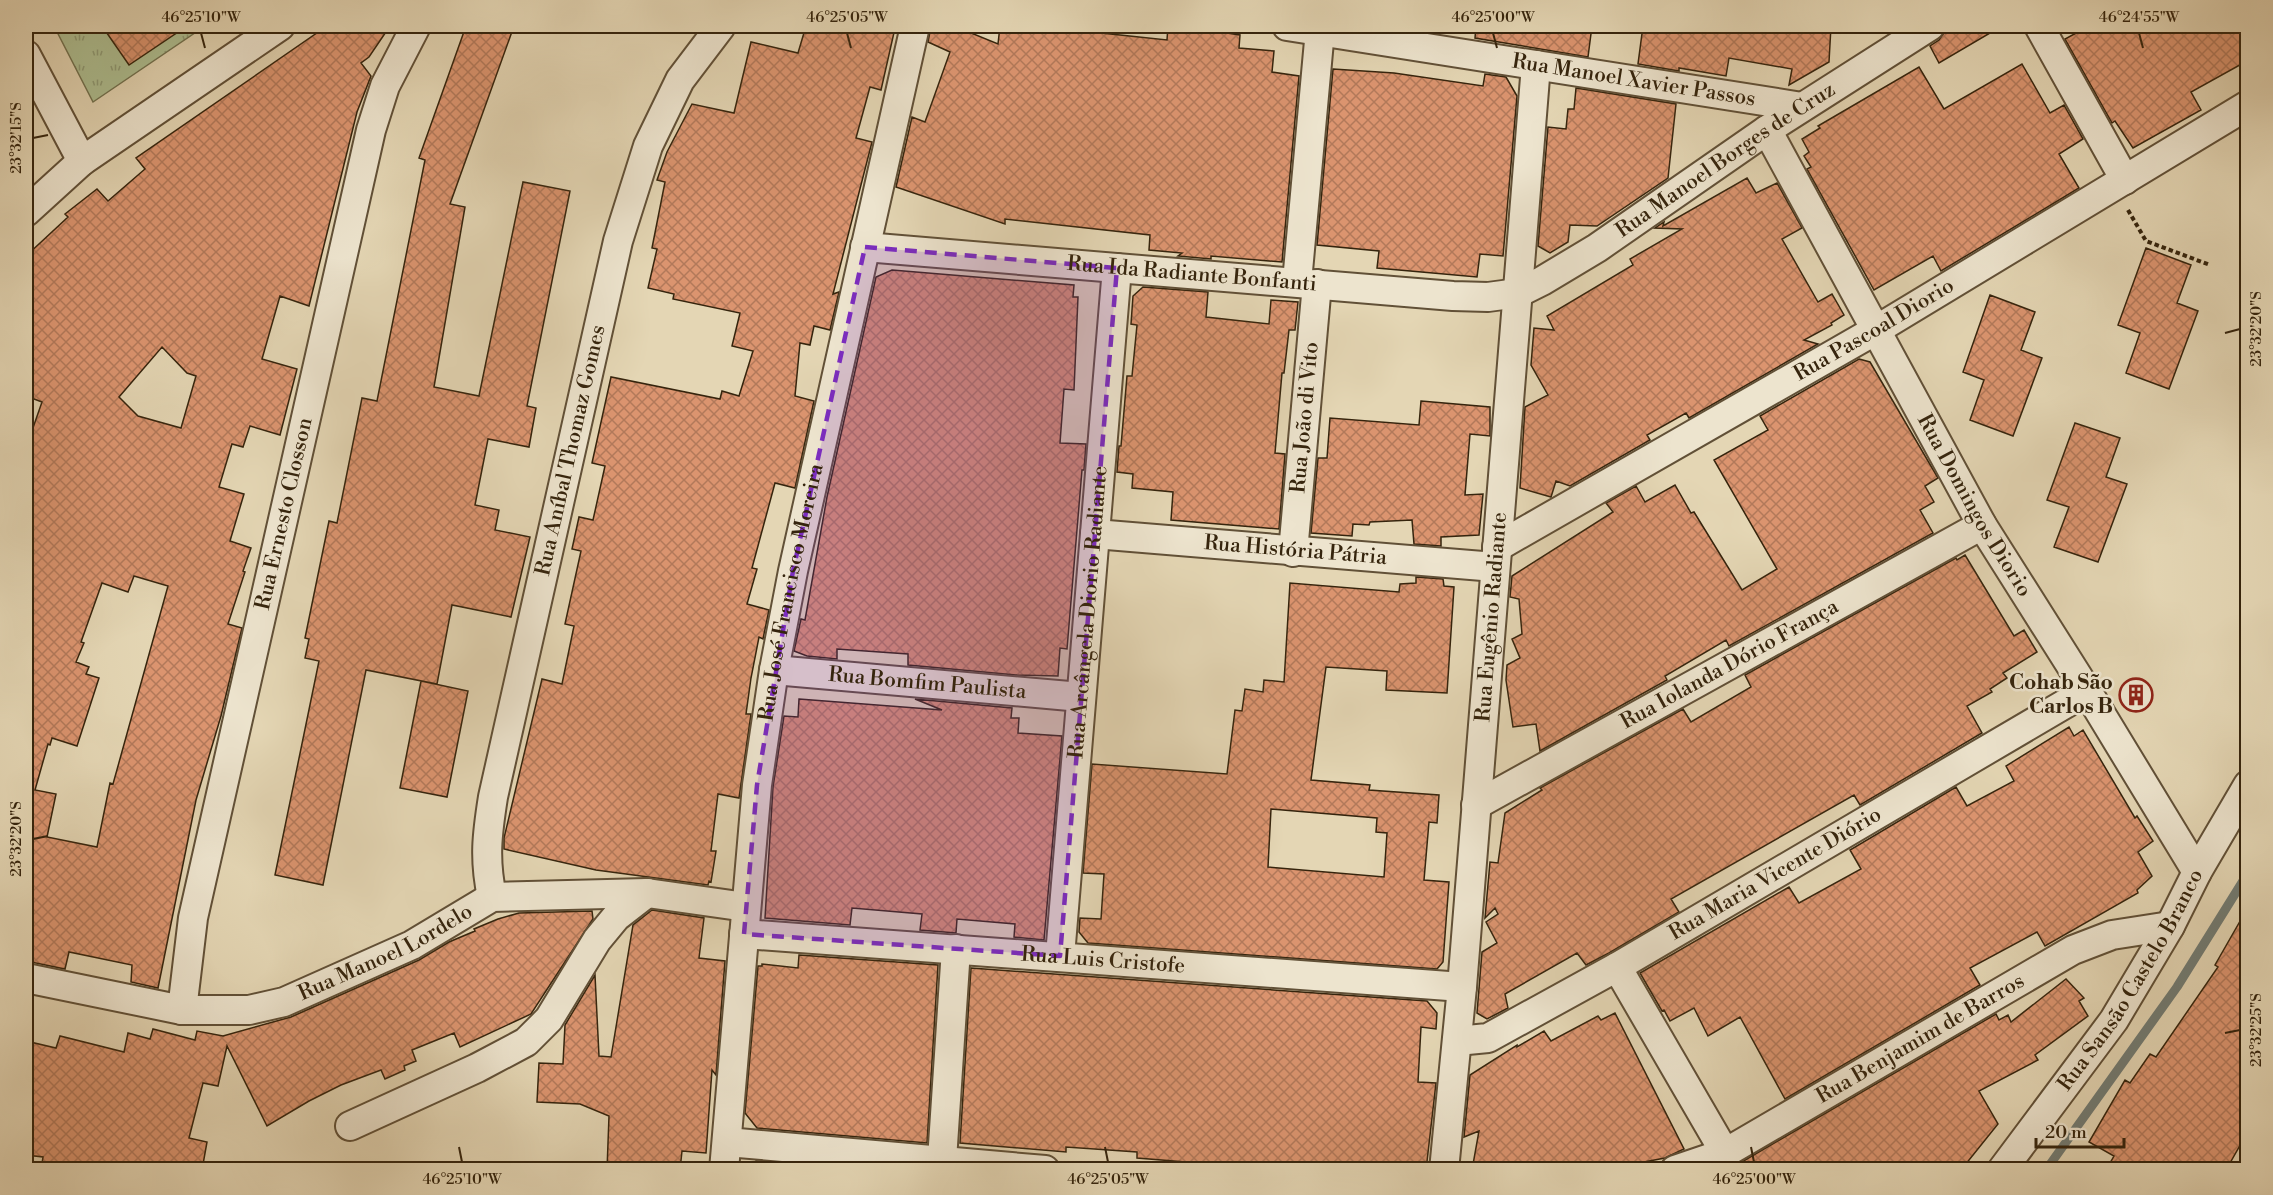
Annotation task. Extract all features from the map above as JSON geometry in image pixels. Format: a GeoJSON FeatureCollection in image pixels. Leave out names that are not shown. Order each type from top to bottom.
{"type":"FeatureCollection","features":[{"type":"Feature","properties":{"kind":"street"},"geometry":{"type":"LineString","coordinates":[[26,212],[82,161],[280,26]]}},
{"type":"Feature","properties":{"kind":"street","name":"Rua Ernesto Closson"},"geometry":{"type":"LineString","coordinates":[[182,1010],[194,918],[368,140],[385,86],[416,26]]}},
{"type":"Feature","properties":{"kind":"street","name":"Rua Aníbal Thomaz Gomes"},"geometry":{"type":"LineString","coordinates":[[492,897],[487,871],[486,839],[493,797],[618,241],[648,146],[680,80],[721,26]]}},
{"type":"Feature","properties":{"kind":"street","name":"Rua José Francisco Moreira"},"geometry":{"type":"LineString","coordinates":[[726,1156],[757,785],[774,670],[793,571],[915,26]]}},
{"type":"Feature","properties":{"kind":"street","name":"Rua Manoel Xavier Passos"},"geometry":{"type":"LineString","coordinates":[[1287,26],[1802,107]]}},
{"type":"Feature","properties":{"kind":"street","name":"Rua Manoel Borges de Cruz"},"geometry":{"type":"LineString","coordinates":[[1518,293],[1597,248],[1767,130],[1930,26]]}},
{"type":"Feature","properties":{"kind":"street"},"geometry":{"type":"LineString","coordinates":[[2039,26],[2125,180]]}},
{"type":"Feature","properties":{"kind":"street","name":"Rua João di Vito"},"geometry":{"type":"LineString","coordinates":[[1293,552],[1320,30]]}},
{"type":"Feature","properties":{"kind":"street"},"geometry":{"type":"LineString","coordinates":[[26,55],[82,161]]}},
{"type":"Feature","properties":{"kind":"street","name":"Rua Eugênio Radiante"},"geometry":{"type":"LineString","coordinates":[[1444,1170],[1462,987],[1536,65]]}},
{"type":"Feature","properties":{"kind":"street","name":"Rua Pascoal Diorio"},"geometry":{"type":"LineString","coordinates":[[1496,557],[2247,105]]}},
{"type":"Feature","properties":{"kind":"street","name":"Rua Domingos Diorio"},"geometry":{"type":"LineString","coordinates":[[1767,130],[1982,525],[2087,691],[2197,872]]}},
{"type":"Feature","properties":{"kind":"street","name":"Rua Ida Radiante Bonfanti"},"geometry":{"type":"LineString","coordinates":[[865,247],[1453,296],[1488,297],[1518,293]]}},
{"type":"Feature","properties":{"kind":"street","name":"Rua Arcângela Diorio Radiante"},"geometry":{"type":"LineString","coordinates":[[1060,956],[1117,268]]}},
{"type":"Feature","properties":{"kind":"street","name":"Rua Iolanda Dório França"},"geometry":{"type":"LineString","coordinates":[[1476,804],[1982,525]]}},
{"type":"Feature","properties":{"kind":"street","name":"Rua História Pátria"},"geometry":{"type":"LineString","coordinates":[[1095,534],[1293,552],[1496,557]]}},
{"type":"Feature","properties":{"kind":"street","name":"Rua Bomfim Paulista"},"geometry":{"type":"LineString","coordinates":[[774,670],[1081,698]]}},
{"type":"Feature","properties":{"kind":"street","name":"Rua Maria Vicente Diório"},"geometry":{"type":"LineString","coordinates":[[1456,1041],[1488,1038],[1617,967],[2087,691]]}},
{"type":"Feature","properties":{"kind":"street","name":"Rua Sansão Castelo Branco"},"geometry":{"type":"LineString","coordinates":[[2002,1170],[2114,1020],[2170,926],[2197,872],[2247,785]]}},
{"type":"Feature","properties":{"kind":"street"},"geometry":{"type":"LineString","coordinates":[[350,1126],[477,1068],[526,1042],[549,1019],[597,940],[616,917],[646,892]]}},
{"type":"Feature","properties":{"kind":"street","name":"Rua Manoel Lordelo"},"geometry":{"type":"LineString","coordinates":[[26,978],[182,1010],[249,1010],[284,1002],[412,945],[492,897],[646,892],[745,920]]}},
{"type":"Feature","properties":{"kind":"street","name":"Rua Luis Cristofe"},"geometry":{"type":"LineString","coordinates":[[745,920],[956,949],[1462,987]]}},
{"type":"Feature","properties":{"kind":"street","name":"Rua Benjamim de Barros"},"geometry":{"type":"LineString","coordinates":[[1676,1170],[1725,1154],[2073,950],[2112,935],[2170,926]]}},
{"type":"Feature","properties":{"kind":"street"},"geometry":{"type":"LineString","coordinates":[[942,1160],[956,949]]}},
{"type":"Feature","properties":{"kind":"street"},"geometry":{"type":"LineString","coordinates":[[1617,967],[1725,1154]]}},
{"type":"Feature","properties":{"kind":"street"},"geometry":{"type":"LineString","coordinates":[[726,1156],[942,1160],[1046,1170]]}},
{"type":"Feature","properties":{"kind":"path"},"geometry":{"type":"LineString","coordinates":[[2137,205],[2127,211],[2146,241],[2210,265]]}},
{"type":"Feature","properties":{"kind":"highlighted area"},"geometry":{"type":"Polygon","coordinates":[[[865,247],[1117,268],[1060,956],[744,934],[757,785],[793,571],[865,247]]]}},
{"type":"Feature","properties":{"kind":"green space"},"geometry":{"type":"Polygon","coordinates":[[[54,26],[205,26],[93,102],[54,26]]]}},
{"type":"Feature","properties":{"kind":"building"},"geometry":{"type":"Polygon","coordinates":[[[102,26],[187,26],[129,65],[102,26]]]}},
{"type":"Feature","properties":{"kind":"building"},"geometry":{"type":"Polygon","coordinates":[[[327,26],[390,26],[369,57],[361,63],[371,76],[357,112],[309,306],[280,296],[262,359],[297,369],[280,435],[250,426],[243,447],[232,444],[219,487],[244,494],[230,541],[251,548],[228,624],[242,628],[221,716],[196,800],[158,988],[131,982],[132,965],[69,952],[65,969],[26,961],[26,448],[42,402],[26,396],[26,256],[68,217],[65,214],[97,189],[108,201],[145,169],[136,158],[327,26]],[[162,347],[119,397],[138,416],[181,428],[196,376],[187,373],[162,347]],[[134,576],[128,592],[102,583],[81,642],[84,643],[76,662],[89,667],[86,674],[99,678],[77,746],[52,738],[50,745],[48,744],[35,790],[56,794],[47,837],[97,847],[110,783],[113,784],[168,586],[134,576]]]}},
{"type":"Feature","properties":{"kind":"building"},"geometry":{"type":"Polygon","coordinates":[[[466,26],[514,26],[450,204],[465,207],[434,387],[479,396],[523,182],[570,191],[527,406],[536,408],[529,447],[488,439],[475,505],[499,510],[495,530],[530,537],[511,617],[452,605],[437,684],[366,670],[323,885],[275,875],[319,661],[305,658],[309,639],[305,638],[329,521],[337,523],[362,398],[377,401],[425,160],[419,158],[466,26]]]}},
{"type":"Feature","properties":{"kind":"building"},"geometry":{"type":"Polygon","coordinates":[[[806,26],[898,26],[897,29],[895,28],[881,90],[870,87],[856,138],[872,142],[833,294],[839,292],[830,330],[814,326],[810,345],[800,343],[795,396],[814,401],[795,488],[775,483],[752,568],[757,569],[747,604],[769,610],[763,639],[759,637],[751,678],[746,714],[751,714],[739,798],[718,794],[711,851],[716,851],[711,882],[709,881],[708,885],[596,870],[504,849],[504,838],[542,679],[562,684],[574,626],[565,624],[581,551],[572,549],[579,517],[593,520],[605,466],[592,463],[611,377],[720,399],[722,391],[739,396],[753,351],[732,346],[740,313],[673,299],[674,294],[648,288],[657,249],[652,248],[665,182],[657,180],[667,152],[692,104],[734,113],[751,42],[798,53],[806,26]]]}},
{"type":"Feature","properties":{"kind":"building"},"geometry":{"type":"Polygon","coordinates":[[[931,26],[954,26],[998,44],[1000,26],[1081,26],[1081,28],[1092,29],[1092,32],[1167,40],[1168,26],[1181,26],[1240,35],[1239,48],[1274,51],[1272,72],[1299,76],[1282,262],[1211,256],[1211,259],[1178,256],[1182,253],[1149,250],[1150,235],[1005,219],[1005,224],[896,187],[912,117],[925,122],[950,52],[928,42],[931,26]]]}},
{"type":"Feature","properties":{"kind":"building"},"geometry":{"type":"Polygon","coordinates":[[[1476,26],[1592,26],[1588,57],[1475,38],[1476,26]]]}},
{"type":"Feature","properties":{"kind":"building"},"geometry":{"type":"Polygon","coordinates":[[[1643,26],[1831,26],[1829,62],[1789,85],[1792,69],[1729,58],[1726,76],[1638,64],[1643,26]]]}},
{"type":"Feature","properties":{"kind":"building"},"geometry":{"type":"Polygon","coordinates":[[[1955,26],[2002,26],[1939,63],[1930,46],[1939,40],[1945,31],[1955,26]]]}},
{"type":"Feature","properties":{"kind":"building"},"geometry":{"type":"Polygon","coordinates":[[[2089,26],[2247,26],[2247,61],[2191,92],[2201,110],[2133,148],[2115,121],[2112,123],[2065,39],[2089,26]]]}},
{"type":"Feature","properties":{"kind":"building"},"geometry":{"type":"Polygon","coordinates":[[[2022,64],[2050,113],[2064,105],[2083,139],[2059,154],[2079,188],[1941,271],[1933,256],[1874,290],[1807,169],[1811,167],[1804,156],[1809,152],[1802,139],[1820,128],[1818,126],[1919,67],[1944,109],[2022,64]]]}},
{"type":"Feature","properties":{"kind":"building"},"geometry":{"type":"Polygon","coordinates":[[[1333,69],[1394,73],[1483,86],[1485,74],[1506,77],[1517,96],[1503,256],[1480,254],[1477,277],[1377,268],[1379,251],[1317,245],[1333,69]]]}},
{"type":"Feature","properties":{"kind":"building"},"geometry":{"type":"Polygon","coordinates":[[[1576,88],[1676,104],[1668,178],[1597,226],[1570,225],[1568,242],[1550,253],[1538,246],[1548,127],[1566,129],[1568,109],[1574,109],[1576,88]]]}},
{"type":"Feature","properties":{"kind":"building"},"geometry":{"type":"Polygon","coordinates":[[[1747,178],[1756,193],[1777,183],[1802,228],[1782,239],[1818,302],[1832,294],[1844,315],[1831,323],[1832,325],[1804,340],[1818,344],[1689,418],[1686,413],[1647,435],[1650,440],[1570,486],[1556,481],[1551,497],[1520,488],[1525,407],[1548,395],[1531,365],[1534,328],[1554,330],[1547,316],[1633,265],[1630,259],[1682,229],[1655,228],[1664,222],[1663,226],[1747,178]]]}},
{"type":"Feature","properties":{"kind":"building"},"geometry":{"type":"Polygon","coordinates":[[[2146,248],[2191,265],[2177,303],[2198,311],[2169,389],[2126,373],[2140,333],[2118,325],[2146,248]]]}},
{"type":"Feature","properties":{"kind":"building"},"geometry":{"type":"Polygon","coordinates":[[[892,270],[1074,285],[1073,297],[1078,297],[1074,390],[1064,389],[1060,443],[1086,444],[1067,649],[1060,648],[1058,676],[1016,675],[908,665],[908,654],[837,649],[837,659],[807,656],[794,651],[801,619],[805,620],[827,497],[876,277],[892,270]]]}},
{"type":"Feature","properties":{"kind":"building"},"geometry":{"type":"Polygon","coordinates":[[[1143,287],[1208,292],[1206,317],[1269,324],[1271,300],[1298,302],[1295,330],[1289,330],[1284,373],[1282,373],[1275,453],[1285,454],[1279,529],[1171,520],[1173,492],[1132,488],[1133,474],[1117,472],[1127,376],[1132,376],[1137,325],[1131,324],[1133,296],[1143,287]]]}},
{"type":"Feature","properties":{"kind":"building"},"geometry":{"type":"Polygon","coordinates":[[[1990,295],[2035,312],[2021,350],[2042,358],[2013,436],[1970,420],[1984,380],[1963,372],[1990,295]]]}},
{"type":"Feature","properties":{"kind":"building"},"geometry":{"type":"Polygon","coordinates":[[[1859,359],[1870,362],[1938,478],[1925,486],[1934,502],[1920,510],[1933,533],[1729,646],[1726,640],[1665,676],[1667,680],[1540,751],[1536,724],[1513,727],[1506,680],[1507,665],[1520,658],[1512,639],[1522,634],[1519,599],[1510,597],[1512,576],[1613,512],[1606,503],[1636,486],[1645,502],[1675,485],[1742,590],[1777,569],[1714,460],[1768,430],[1760,416],[1859,359]]]}},
{"type":"Feature","properties":{"kind":"building"},"geometry":{"type":"Polygon","coordinates":[[[1421,401],[1490,407],[1490,436],[1470,434],[1465,495],[1483,494],[1479,535],[1441,537],[1441,546],[1414,544],[1412,520],[1370,522],[1369,525],[1353,524],[1352,536],[1311,533],[1318,458],[1327,458],[1330,418],[1419,425],[1421,401]]]}},
{"type":"Feature","properties":{"kind":"building"},"geometry":{"type":"Polygon","coordinates":[[[2075,423],[2120,438],[2106,477],[2127,484],[2098,562],[2054,547],[2069,507],[2047,500],[2075,423]]]}},
{"type":"Feature","properties":{"kind":"building"},"geometry":{"type":"Polygon","coordinates":[[[1965,555],[2014,636],[2024,630],[2037,652],[2003,673],[2007,678],[1990,689],[1992,692],[1967,706],[1982,733],[1860,805],[1854,795],[1671,899],[1679,912],[1609,953],[1586,965],[1577,953],[1505,994],[1508,1008],[1487,1019],[1477,1013],[1482,952],[1497,943],[1486,922],[1498,914],[1495,908],[1485,918],[1490,862],[1498,863],[1505,813],[1542,790],[1540,788],[1683,709],[1691,722],[1751,687],[1745,675],[1965,555]]]}},
{"type":"Feature","properties":{"kind":"building"},"geometry":{"type":"Polygon","coordinates":[[[1416,577],[1443,579],[1444,586],[1454,587],[1447,693],[1386,690],[1387,671],[1326,667],[1311,780],[1370,785],[1369,790],[1439,795],[1437,823],[1429,822],[1424,880],[1449,882],[1443,962],[1437,969],[1088,943],[1079,932],[1080,918],[1101,919],[1104,874],[1083,873],[1092,764],[1227,774],[1235,710],[1242,711],[1245,689],[1263,692],[1264,680],[1284,682],[1290,583],[1399,592],[1400,584],[1416,583],[1416,577]],[[1271,809],[1268,867],[1384,877],[1387,833],[1376,832],[1377,818],[1271,809]]]}},
{"type":"Feature","properties":{"kind":"building"},"geometry":{"type":"Polygon","coordinates":[[[421,681],[468,691],[447,797],[400,788],[421,681]]]}},
{"type":"Feature","properties":{"kind":"building"},"geometry":{"type":"Polygon","coordinates":[[[799,699],[942,710],[915,699],[1012,708],[1011,718],[1019,718],[1018,733],[1062,736],[1044,940],[1014,937],[1015,924],[957,919],[956,933],[920,930],[922,914],[852,908],[850,925],[765,918],[773,787],[784,716],[798,717],[799,699]]]}},
{"type":"Feature","properties":{"kind":"building"},"geometry":{"type":"Polygon","coordinates":[[[2069,727],[2074,736],[2083,730],[2135,818],[2137,816],[2153,841],[2138,852],[2152,876],[2137,890],[2138,893],[2045,946],[2037,932],[1970,968],[1980,985],[1785,1099],[1740,1017],[1708,1036],[1694,1008],[1670,1021],[1664,1010],[1662,1011],[1640,973],[1789,887],[1799,903],[1861,869],[1850,850],[1956,787],[1967,806],[2014,781],[2006,766],[2069,727]]]}},
{"type":"Feature","properties":{"kind":"building"},"geometry":{"type":"Polygon","coordinates":[[[2247,909],[2247,1133],[2226,1170],[2106,1170],[2114,1156],[2089,1142],[2125,1080],[2130,1083],[2150,1054],[2156,1057],[2218,967],[2215,965],[2247,909]]]}},
{"type":"Feature","properties":{"kind":"building"},"geometry":{"type":"Polygon","coordinates":[[[652,910],[704,918],[699,958],[725,961],[716,1075],[712,1070],[706,1153],[682,1151],[680,1170],[607,1170],[609,1116],[580,1104],[537,1102],[539,1063],[563,1064],[565,1025],[595,975],[599,1056],[611,1057],[633,925],[652,910]]]}},
{"type":"Feature","properties":{"kind":"building"},"geometry":{"type":"Polygon","coordinates":[[[592,911],[593,919],[531,1014],[460,1047],[454,1033],[412,1050],[416,1061],[404,1066],[405,1070],[385,1079],[381,1070],[341,1085],[267,1126],[227,1046],[218,1086],[203,1083],[189,1138],[207,1142],[202,1170],[41,1170],[43,1157],[26,1155],[26,1041],[56,1048],[60,1036],[124,1052],[128,1033],[150,1039],[153,1029],[195,1040],[197,1031],[223,1036],[291,1017],[419,960],[449,942],[475,931],[474,929],[498,919],[519,913],[592,911]]]}},
{"type":"Feature","properties":{"kind":"building"},"geometry":{"type":"Polygon","coordinates":[[[799,955],[938,965],[927,1143],[757,1128],[745,1113],[758,966],[762,964],[798,968],[799,955]]]}},
{"type":"Feature","properties":{"kind":"building"},"geometry":{"type":"Polygon","coordinates":[[[971,968],[1427,1001],[1437,1013],[1436,1029],[1421,1027],[1418,1082],[1436,1083],[1426,1170],[1284,1170],[1137,1158],[1137,1152],[1066,1147],[1066,1152],[960,1143],[971,968]]]}},
{"type":"Feature","properties":{"kind":"building"},"geometry":{"type":"Polygon","coordinates":[[[2066,979],[2084,998],[2079,1001],[2088,1016],[2035,1055],[2038,1060],[1979,1091],[1998,1124],[1961,1170],[1728,1170],[1996,1014],[1999,1020],[2008,1015],[2011,1022],[2066,979]]]}},
{"type":"Feature","properties":{"kind":"building"},"geometry":{"type":"Polygon","coordinates":[[[1615,1013],[1684,1149],[1665,1158],[1602,1170],[1472,1170],[1479,1131],[1464,1137],[1470,1075],[1544,1031],[1551,1041],[1598,1016],[1601,1020],[1615,1013]]]}},
{"type":"Feature","properties":{"kind":"building"},"geometry":{"type":"Polygon","coordinates":[[[756,1161],[851,1170],[747,1170],[756,1161]]]}},
{"type":"Feature","properties":{"kind":"waterway"},"geometry":{"type":"LineString","coordinates":[[2046,1170],[2177,987],[2248,873]]}},
{"type":"Feature","properties":{"kind":"place","name":"Cohab São Carlos B"},"geometry":{"type":"Point","coordinates":[2136,695]}}]}
